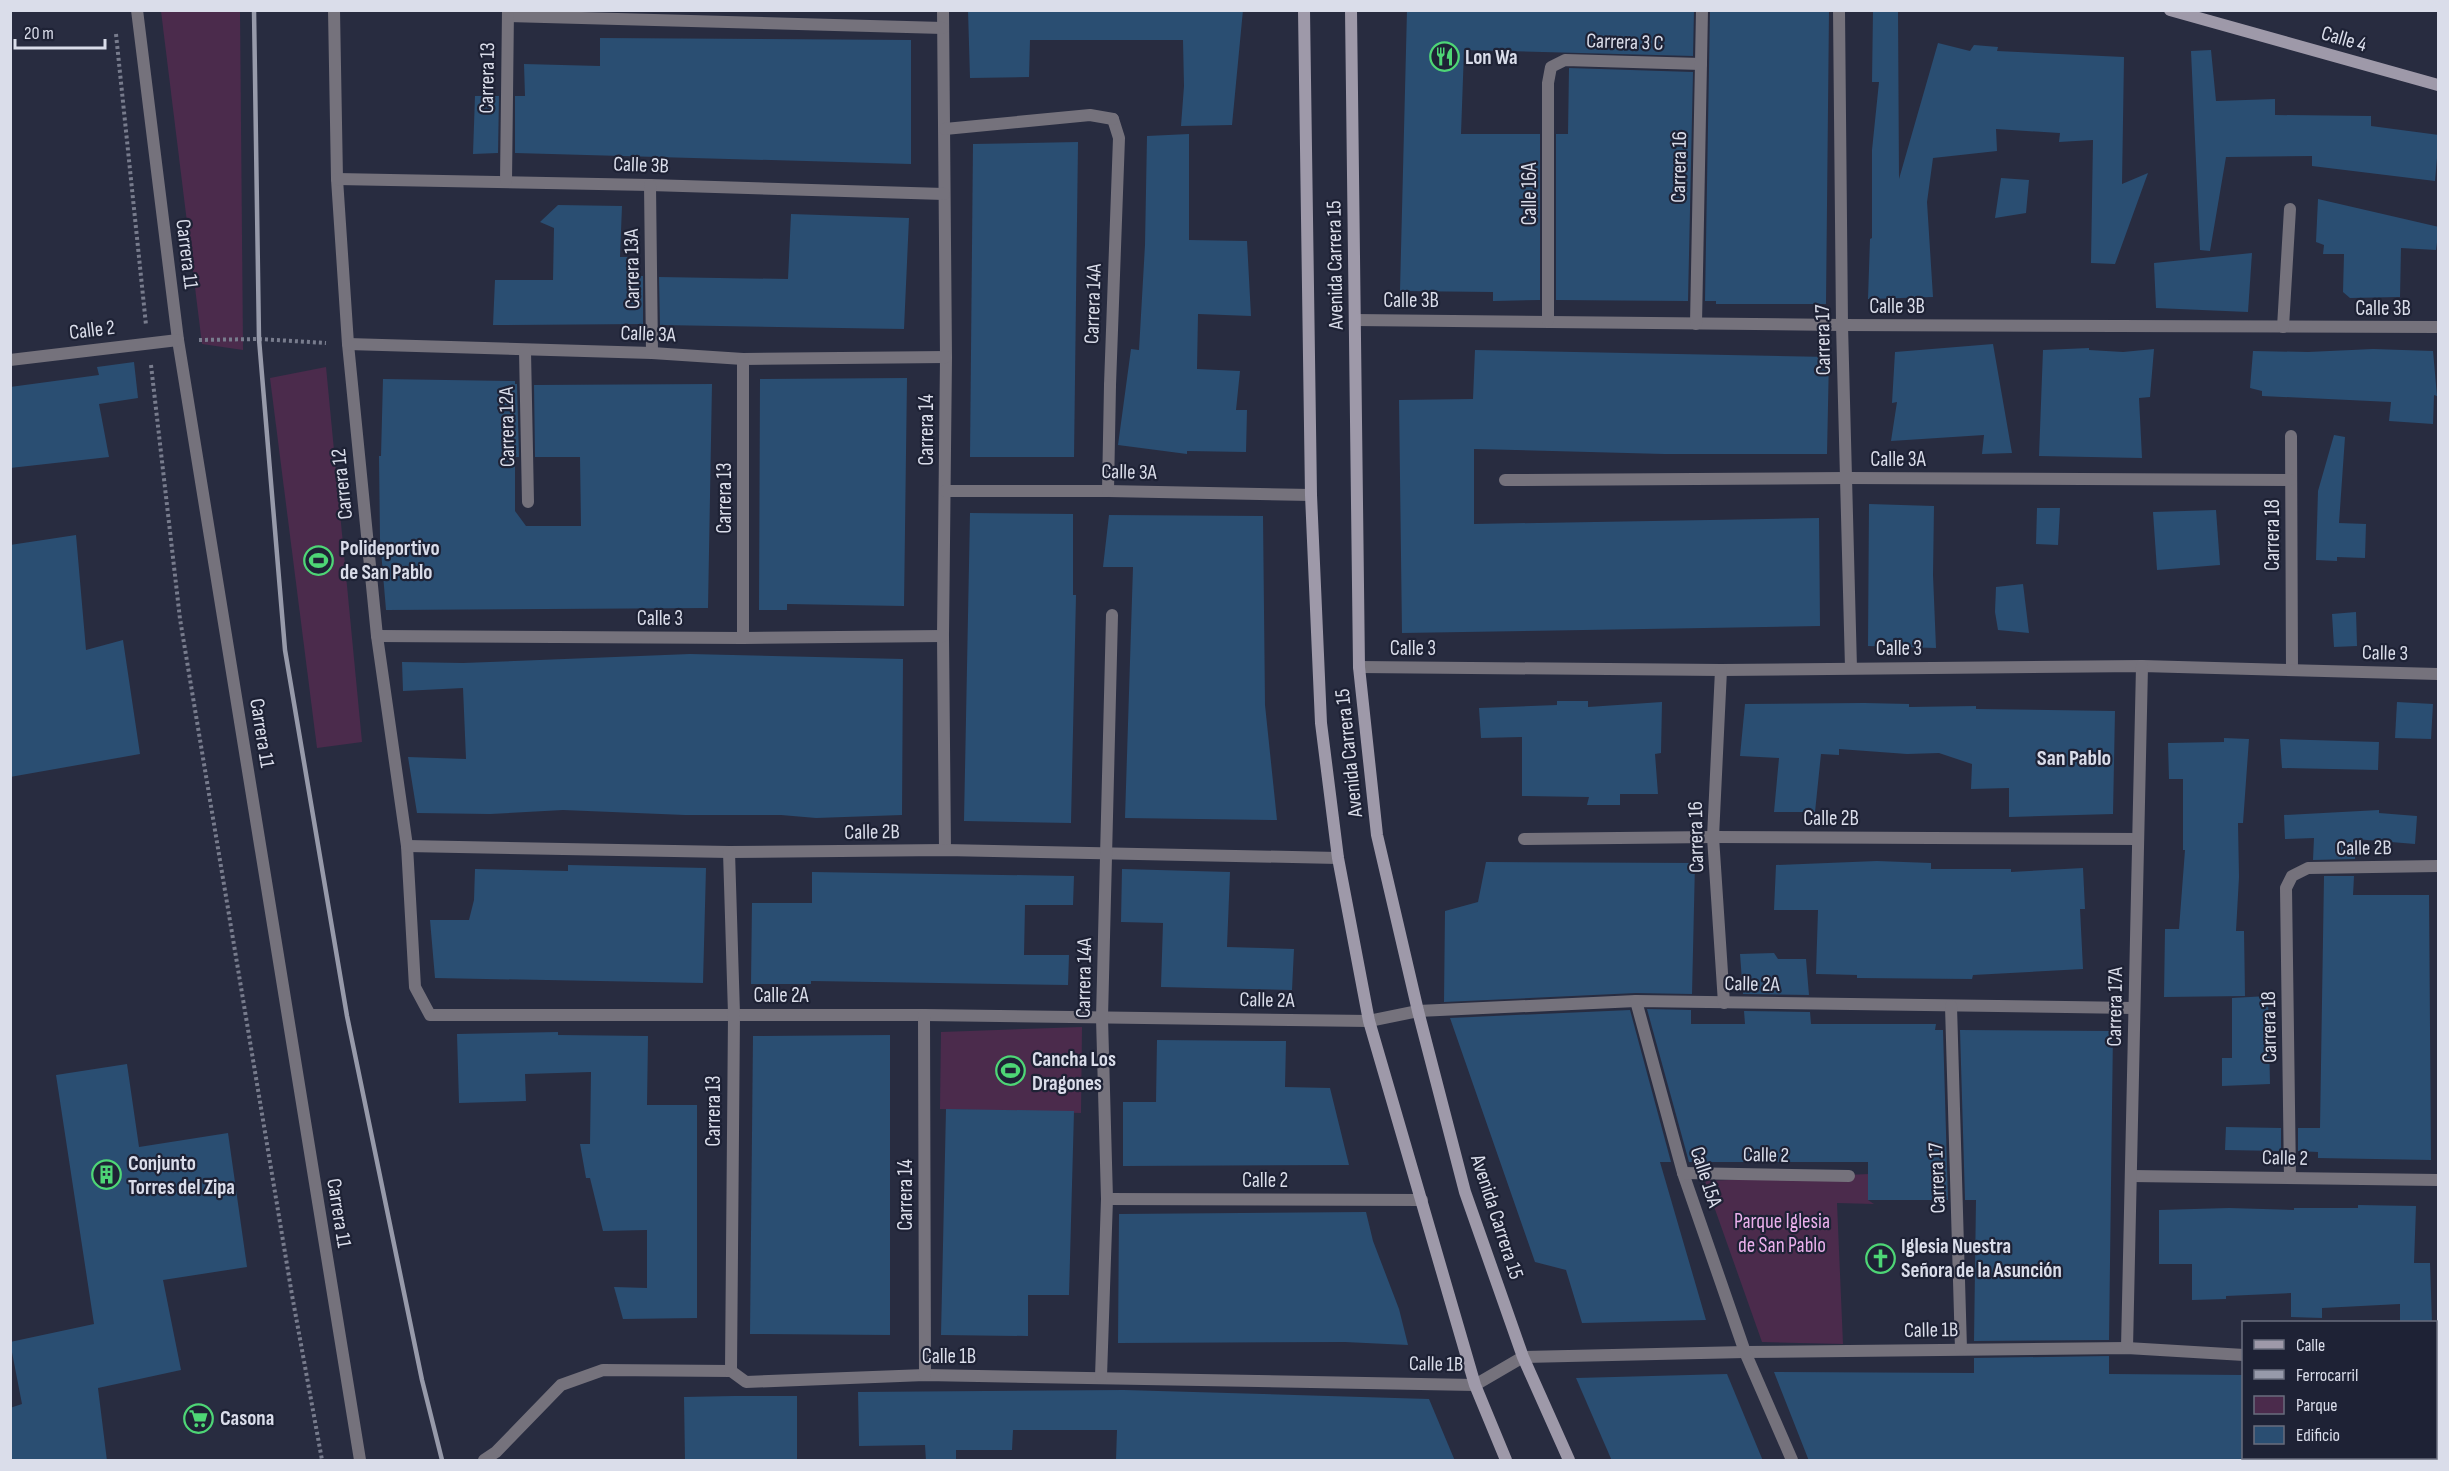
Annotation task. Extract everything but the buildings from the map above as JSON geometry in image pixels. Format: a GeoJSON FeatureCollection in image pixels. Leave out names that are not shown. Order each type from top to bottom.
{"type":"FeatureCollection","features":[{"type":"Feature","properties":{"kind":"main road","name":"Avenida Carrera 15"},"geometry":{"type":"LineString","coordinates":[[1304,10],[1311,495],[1321,723],[1338,858],[1369,1021],[1475,1385],[1506,1461]]}},
{"type":"Feature","properties":{"kind":"main road","name":"Avenida Carrera 15"},"geometry":{"type":"LineString","coordinates":[[1351,10],[1359,667],[1377,835],[1418,1011],[1465,1192],[1523,1357],[1569,1461]]}},
{"type":"Feature","properties":{"kind":"main road","name":"Calle 4"},"geometry":{"type":"LineString","coordinates":[[2170,10],[2439,85]]}},
{"type":"Feature","properties":{"kind":"street","name":"Carrera 11"},"geometry":{"type":"LineString","coordinates":[[137,10],[178,340],[360,1461]]}},
{"type":"Feature","properties":{"kind":"street","name":"Carrera 12"},"geometry":{"type":"LineString","coordinates":[[334,10],[337,179],[348,344],[377,636],[407,846],[415,987]]}},
{"type":"Feature","properties":{"kind":"street","name":"Carrera 14"},"geometry":{"type":"LineString","coordinates":[[943,10],[946,357],[943,636],[945,850]]}},
{"type":"Feature","properties":{"kind":"street","name":"Carrera 16"},"geometry":{"type":"LineString","coordinates":[[1695,324],[1702,10]]}},
{"type":"Feature","properties":{"kind":"street","name":"Carrera 17"},"geometry":{"type":"LineString","coordinates":[[1839,10],[1842,325],[1851,668]]}},
{"type":"Feature","properties":{"kind":"street"},"geometry":{"type":"LineString","coordinates":[[508,13],[943,28]]}},
{"type":"Feature","properties":{"kind":"street","name":"Carrera 13"},"geometry":{"type":"LineString","coordinates":[[506,181],[508,13]]}},
{"type":"Feature","properties":{"kind":"street","name":"Carrera 3 C"},"geometry":{"type":"LineString","coordinates":[[1551,68],[1565,60],[1701,64]]}},
{"type":"Feature","properties":{"kind":"street","name":"Calle 16A"},"geometry":{"type":"LineString","coordinates":[[1548,321],[1548,83],[1551,68]]}},
{"type":"Feature","properties":{"kind":"street","name":"Carrera 14A"},"geometry":{"type":"LineString","coordinates":[[945,129],[1090,115],[1113,119],[1119,138],[1107,491]]}},
{"type":"Feature","properties":{"kind":"street","name":"Calle 3B"},"geometry":{"type":"LineString","coordinates":[[337,179],[650,184],[944,194]]}},
{"type":"Feature","properties":{"kind":"street","name":"Carrera 13A"},"geometry":{"type":"LineString","coordinates":[[650,184],[652,353]]}},
{"type":"Feature","properties":{"kind":"street"},"geometry":{"type":"LineString","coordinates":[[2283,327],[2289,209]]}},
{"type":"Feature","properties":{"kind":"street","name":"Calle 3B"},"geometry":{"type":"LineString","coordinates":[[1355,320],[1842,325],[2439,327]]}},
{"type":"Feature","properties":{"kind":"street","name":"Calle 2"},"geometry":{"type":"LineString","coordinates":[[10,360],[178,340]]}},
{"type":"Feature","properties":{"kind":"street","name":"Calle 3A"},"geometry":{"type":"LineString","coordinates":[[348,344],[652,353],[743,359],[946,357]]}},
{"type":"Feature","properties":{"kind":"street","name":"Carrera 12A"},"geometry":{"type":"LineString","coordinates":[[525,351],[528,502]]}},
{"type":"Feature","properties":{"kind":"street","name":"Carrera 13"},"geometry":{"type":"LineString","coordinates":[[743,359],[743,638]]}},
{"type":"Feature","properties":{"kind":"street","name":"Carrera 18"},"geometry":{"type":"LineString","coordinates":[[2291,436],[2292,670]]}},
{"type":"Feature","properties":{"kind":"street","name":"Calle 3A"},"geometry":{"type":"LineString","coordinates":[[1505,480],[1846,478],[2292,480]]}},
{"type":"Feature","properties":{"kind":"street","name":"Calle 3A"},"geometry":{"type":"LineString","coordinates":[[945,491],[1311,495]]}},
{"type":"Feature","properties":{"kind":"street","name":"Carrera 14A"},"geometry":{"type":"LineString","coordinates":[[1101,1377],[1107,1199],[1102,1018],[1113,615]]}},
{"type":"Feature","properties":{"kind":"street","name":"Calle 3"},"geometry":{"type":"LineString","coordinates":[[377,636],[743,638],[943,636]]}},
{"type":"Feature","properties":{"kind":"street","name":"Calle 3"},"geometry":{"type":"LineString","coordinates":[[1359,667],[1721,670],[2142,666],[2439,674]]}},
{"type":"Feature","properties":{"kind":"street","name":"Carrera 17A"},"geometry":{"type":"LineString","coordinates":[[2127,1348],[2142,666]]}},
{"type":"Feature","properties":{"kind":"street","name":"Carrera 16"},"geometry":{"type":"LineString","coordinates":[[1721,670],[1713,837],[1724,1003]]}},
{"type":"Feature","properties":{"kind":"street","name":"Calle 2B"},"geometry":{"type":"LineString","coordinates":[[1524,839],[1713,837],[2138,839]]}},
{"type":"Feature","properties":{"kind":"street","name":"Calle 2B"},"geometry":{"type":"LineString","coordinates":[[407,846],[729,852],[945,850],[1338,858]]}},
{"type":"Feature","properties":{"kind":"street","name":"Carrera 13"},"geometry":{"type":"LineString","coordinates":[[729,852],[734,1014],[731,1371]]}},
{"type":"Feature","properties":{"kind":"street","name":"Calle 2B"},"geometry":{"type":"LineString","coordinates":[[2292,876],[2308,868],[2439,866]]}},
{"type":"Feature","properties":{"kind":"street","name":"Carrera 18"},"geometry":{"type":"LineString","coordinates":[[2290,1178],[2286,888],[2292,876]]}},
{"type":"Feature","properties":{"kind":"street","name":"Calle 2A"},"geometry":{"type":"LineString","coordinates":[[415,987],[430,1015],[924,1015],[1369,1021],[1418,1011],[1636,1001],[2134,1008]]}},
{"type":"Feature","properties":{"kind":"street","name":"Calle 15A"},"geometry":{"type":"LineString","coordinates":[[1636,1001],[1683,1173],[1745,1352],[1792,1461]]}},
{"type":"Feature","properties":{"kind":"street","name":"Carrera 17"},"geometry":{"type":"LineString","coordinates":[[1951,1006],[1961,1349]]}},
{"type":"Feature","properties":{"kind":"street","name":"Carrera 14"},"geometry":{"type":"LineString","coordinates":[[924,1015],[925,1375]]}},
{"type":"Feature","properties":{"kind":"street","name":"Calle 2"},"geometry":{"type":"LineString","coordinates":[[1683,1173],[1849,1176]]}},
{"type":"Feature","properties":{"kind":"street","name":"Calle 2"},"geometry":{"type":"LineString","coordinates":[[2131,1176],[2439,1180]]}},
{"type":"Feature","properties":{"kind":"street","name":"Calle 2"},"geometry":{"type":"LineString","coordinates":[[1107,1199],[1422,1200]]}},
{"type":"Feature","properties":{"kind":"street","name":"Calle 1B"},"geometry":{"type":"LineString","coordinates":[[731,1371],[746,1382],[925,1375],[1475,1385],[1523,1357],[2127,1348],[2242,1355]]}},
{"type":"Feature","properties":{"kind":"street"},"geometry":{"type":"LineString","coordinates":[[484,1461],[496,1452],[561,1385],[603,1370],[731,1371]]}},
{"type":"Feature","properties":{"kind":"path"},"geometry":{"type":"LineString","coordinates":[[115,22],[148,343],[180,619],[290,1284],[322,1461]]}},
{"type":"Feature","properties":{"kind":"path"},"geometry":{"type":"LineString","coordinates":[[178,340],[259,339],[348,344]]}},
{"type":"Feature","properties":{"kind":"green space"},"geometry":{"type":"Polygon","coordinates":[[[161,11],[240,11],[243,350],[202,344],[161,11]]]}},
{"type":"Feature","properties":{"kind":"green space","name":"Polideportivo de San Pablo"},"geometry":{"type":"Polygon","coordinates":[[[326,367],[362,742],[317,748],[270,378],[326,367]]]}},
{"type":"Feature","properties":{"kind":"green space","name":"Cancha Los Dragones"},"geometry":{"type":"Polygon","coordinates":[[[1082,1027],[1081,1113],[940,1109],[941,1032],[1082,1027]]]}},
{"type":"Feature","properties":{"kind":"green space","name":"Parque Iglesia de San Pablo"},"geometry":{"type":"Polygon","coordinates":[[[1869,1174],[1868,1200],[1874,1204],[1837,1203],[1843,1344],[1762,1342],[1705,1181],[1869,1174]]]}},
{"type":"Feature","properties":{"kind":"railway"},"geometry":{"type":"LineString","coordinates":[[254,10],[259,339],[285,650],[347,1016],[422,1380],[442,1460]]}},
{"type":"Feature","properties":{"kind":"place","name":"Lon Wa"},"geometry":{"type":"Point","coordinates":[1444,57]}},
{"type":"Feature","properties":{"kind":"place","name":"Polideportivo de San Pablo"},"geometry":{"type":"Point","coordinates":[319,560]}},
{"type":"Feature","properties":{"kind":"place","name":"Cancha Los Dragones"},"geometry":{"type":"Point","coordinates":[1011,1071]}},
{"type":"Feature","properties":{"kind":"place","name":"Conjunto Torres del Zipa"},"geometry":{"type":"Point","coordinates":[107,1175]}},
{"type":"Feature","properties":{"kind":"place","name":"Iglesia Nuestra Señora de la Asunción"},"geometry":{"type":"Point","coordinates":[1880,1258]}},
{"type":"Feature","properties":{"kind":"place","name":"Casona"},"geometry":{"type":"Point","coordinates":[199,1418]}},
{"type":"Feature","properties":{"kind":"district","name":"San Pablo"},"geometry":{"type":"Point","coordinates":[2074,758]}}]}
